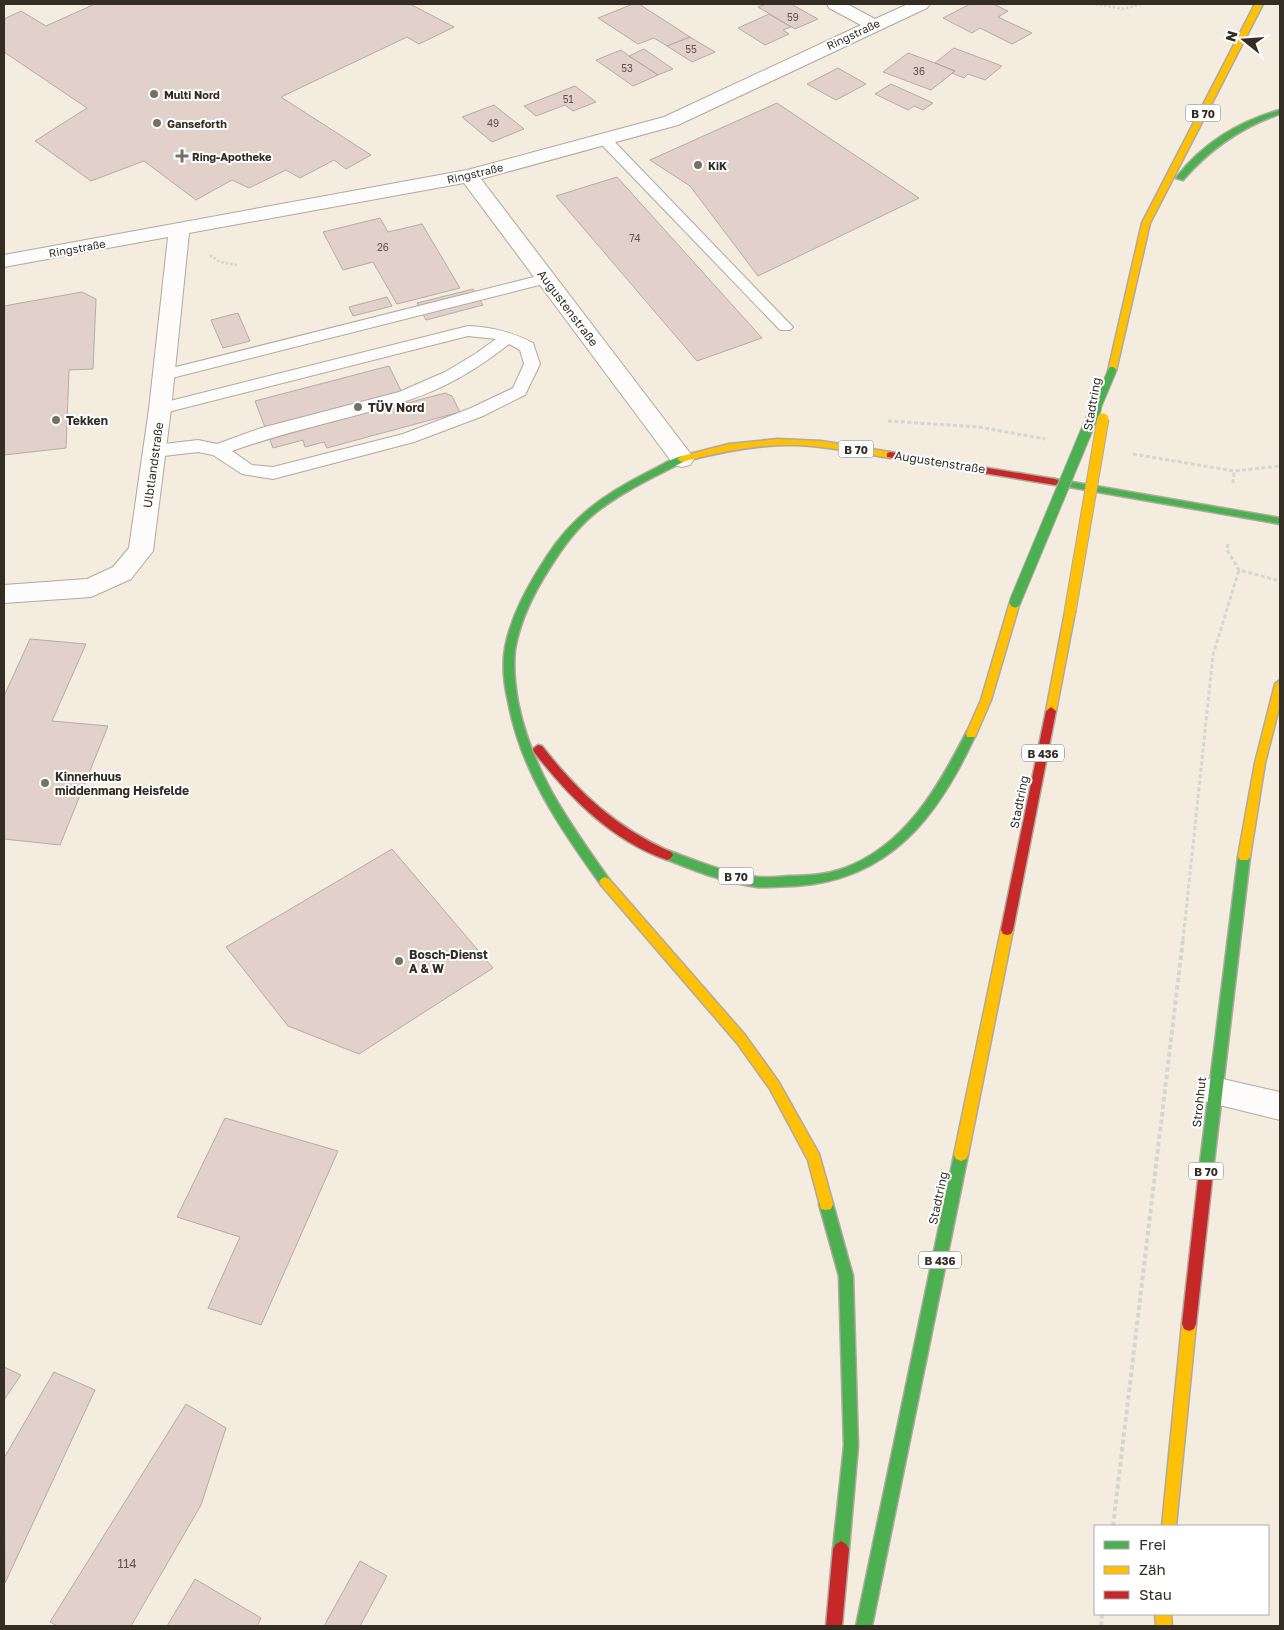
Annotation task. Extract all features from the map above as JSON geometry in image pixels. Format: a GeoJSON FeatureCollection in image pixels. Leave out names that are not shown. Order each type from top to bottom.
{"type":"FeatureCollection","features":[{"type":"Feature","properties":{"kind":"main road","name":"Stadtring"},"geometry":{"type":"LineString","coordinates":[[864,1626],[1015,894],[1070,612],[1112,371],[1146,223],[1259,4]]}},
{"type":"Feature","properties":{"kind":"main road"},"geometry":{"type":"LineString","coordinates":[[1146,223],[1192,161],[1230,130],[1280,112]]}},
{"type":"Feature","properties":{"kind":"main road","name":"B 70"},"geometry":{"type":"LineString","coordinates":[[682,459],[620,491],[589,513],[551,556],[525,602],[510,652],[512,686],[518,722],[559,777],[600,818],[651,849],[700,868],[760,882],[809,880],[851,871],[884,852],[922,818],[960,760],[986,700],[1016,602],[1112,371]]}},
{"type":"Feature","properties":{"kind":"main road","name":"Augustenstraße"},"geometry":{"type":"LineString","coordinates":[[682,459],[720,448],[756,442],[810,443],[952,464],[1280,521]]}},
{"type":"Feature","properties":{"kind":"main road","name":"Strohhut"},"geometry":{"type":"LineString","coordinates":[[1169,1525],[1214,1091],[1249,816],[1264,740],[1280,684]]}},
{"type":"Feature","properties":{"kind":"main road"},"geometry":{"type":"LineString","coordinates":[[518,722],[534,767],[554,810],[609,888],[740,1039],[774,1084],[814,1158],[846,1276],[851,1446],[834,1626]]}},
{"type":"Feature","properties":{"kind":"street"},"geometry":{"type":"LineString","coordinates":[[835,4],[873,25]]}},
{"type":"Feature","properties":{"kind":"street","name":"Ringstraße"},"geometry":{"type":"LineString","coordinates":[[4,261],[469,176],[671,121],[921,4]]}},
{"type":"Feature","properties":{"kind":"street","name":"Augustenstraße"},"geometry":{"type":"LineString","coordinates":[[469,176],[682,459]]}},
{"type":"Feature","properties":{"kind":"street","name":"Ulbtlandstraße"},"geometry":{"type":"LineString","coordinates":[[4,594],[91,588],[122,573],[141,551],[164,375],[178,230]]}},
{"type":"Feature","properties":{"kind":"street"},"geometry":{"type":"LineString","coordinates":[[1214,1091],[1280,1106]]}},
{"type":"Feature","properties":{"kind":"lane"},"geometry":{"type":"LineString","coordinates":[[604,139],[785,327]]}},
{"type":"Feature","properties":{"kind":"lane"},"geometry":{"type":"LineString","coordinates":[[164,375],[546,278]]}},
{"type":"Feature","properties":{"kind":"lane"},"geometry":{"type":"LineString","coordinates":[[160,409],[468,331],[490,331],[508,337],[527,348],[532,364],[519,390],[477,412],[408,438],[273,473],[248,470],[218,450],[198,446]]}},
{"type":"Feature","properties":{"kind":"lane"},"geometry":{"type":"LineString","coordinates":[[154,451],[198,446],[264,426],[451,376],[481,358],[508,337]]}},
{"type":"Feature","properties":{"kind":"lane"},"geometry":{"type":"LineString","coordinates":[[218,450],[264,426]]}},
{"type":"Feature","properties":{"kind":"path"},"geometry":{"type":"LineString","coordinates":[[1095,4],[1128,9],[1141,4]]}},
{"type":"Feature","properties":{"kind":"path"},"geometry":{"type":"LineString","coordinates":[[220,262],[237,265]]}},
{"type":"Feature","properties":{"kind":"path"},"geometry":{"type":"LineString","coordinates":[[1234,471],[1280,466]]}},
{"type":"Feature","properties":{"kind":"path"},"geometry":{"type":"LineString","coordinates":[[1113,1525],[1208,724],[1213,655],[1239,570],[1228,550]]}},
{"type":"Feature","properties":{"kind":"path"},"geometry":{"type":"LineString","coordinates":[[1239,570],[1280,581]]}},
{"type":"Feature","properties":{"kind":"building"},"geometry":{"type":"Polygon","coordinates":[[[95,4],[410,4],[454,27],[419,44],[407,37],[281,97],[371,155],[346,169],[334,160],[300,178],[286,170],[249,188],[232,180],[196,200],[144,161],[91,181],[35,141],[87,108],[4,52],[4,19],[21,11],[46,26],[95,4]]]}},
{"type":"Feature","properties":{"kind":"building"},"geometry":{"type":"Polygon","coordinates":[[[633,4],[639,4],[690,37],[667,46],[654,38],[638,44],[598,18],[633,4]]]}},
{"type":"Feature","properties":{"kind":"building"},"geometry":{"type":"Polygon","coordinates":[[[766,4],[791,4],[818,19],[795,29],[758,7],[766,4]]]}},
{"type":"Feature","properties":{"kind":"building"},"geometry":{"type":"Polygon","coordinates":[[[970,4],[993,4],[1008,11],[998,17],[1032,33],[1012,44],[980,28],[972,33],[943,18],[970,4]]]}},
{"type":"Feature","properties":{"kind":"building"},"geometry":{"type":"Polygon","coordinates":[[[769,14],[791,27],[783,30],[789,34],[765,45],[738,28],[769,14]]]}},
{"type":"Feature","properties":{"kind":"building"},"geometry":{"type":"Polygon","coordinates":[[[690,37],[715,52],[692,62],[667,46],[690,37]]]}},
{"type":"Feature","properties":{"kind":"building"},"geometry":{"type":"Polygon","coordinates":[[[954,48],[1002,66],[985,80],[968,74],[964,78],[952,73],[955,71],[935,63],[954,48]]]}},
{"type":"Feature","properties":{"kind":"building"},"geometry":{"type":"Polygon","coordinates":[[[644,49],[673,69],[658,75],[629,56],[644,49]]]}},
{"type":"Feature","properties":{"kind":"building"},"geometry":{"type":"Polygon","coordinates":[[[621,50],[658,75],[633,86],[596,60],[621,50]]]}},
{"type":"Feature","properties":{"kind":"building"},"geometry":{"type":"Polygon","coordinates":[[[908,53],[955,71],[931,90],[883,72],[908,53]]]}},
{"type":"Feature","properties":{"kind":"building"},"geometry":{"type":"Polygon","coordinates":[[[838,68],[866,84],[836,100],[807,84],[838,68]]]}},
{"type":"Feature","properties":{"kind":"building"},"geometry":{"type":"Polygon","coordinates":[[[891,84],[933,103],[923,110],[914,106],[908,110],[875,94],[891,84]]]}},
{"type":"Feature","properties":{"kind":"building"},"geometry":{"type":"Polygon","coordinates":[[[575,86],[596,102],[573,111],[565,105],[536,116],[524,106],[575,86]]]}},
{"type":"Feature","properties":{"kind":"building"},"geometry":{"type":"Polygon","coordinates":[[[777,103],[919,198],[758,276],[690,186],[650,160],[777,103]]]}},
{"type":"Feature","properties":{"kind":"building"},"geometry":{"type":"Polygon","coordinates":[[[494,105],[524,129],[492,142],[462,117],[494,105]]]}},
{"type":"Feature","properties":{"kind":"building"},"geometry":{"type":"Polygon","coordinates":[[[617,177],[762,338],[697,361],[556,196],[617,177]]]}},
{"type":"Feature","properties":{"kind":"building"},"geometry":{"type":"Polygon","coordinates":[[[380,218],[388,232],[422,224],[460,288],[397,304],[373,262],[343,270],[323,232],[380,218]]]}},
{"type":"Feature","properties":{"kind":"building"},"geometry":{"type":"Polygon","coordinates":[[[473,289],[483,305],[426,320],[417,303],[473,289]]]}},
{"type":"Feature","properties":{"kind":"building"},"geometry":{"type":"Polygon","coordinates":[[[82,292],[96,299],[93,369],[69,370],[66,448],[4,455],[4,306],[82,292]]]}},
{"type":"Feature","properties":{"kind":"building"},"geometry":{"type":"Polygon","coordinates":[[[387,297],[392,306],[353,316],[349,307],[387,297]]]}},
{"type":"Feature","properties":{"kind":"building"},"geometry":{"type":"Polygon","coordinates":[[[238,313],[250,341],[223,348],[211,320],[238,313]]]}},
{"type":"Feature","properties":{"kind":"building","name":"TÜV Nord"},"geometry":{"type":"Polygon","coordinates":[[[389,366],[407,403],[445,393],[452,396],[460,412],[327,448],[324,442],[305,447],[303,440],[273,448],[255,401],[389,366]]]}},
{"type":"Feature","properties":{"kind":"building","name":"Kinnerhuus middenmang Heisfelde"},"geometry":{"type":"Polygon","coordinates":[[[30,639],[86,644],[52,721],[108,726],[60,845],[4,839],[4,696],[30,639]]]}},
{"type":"Feature","properties":{"kind":"building"},"geometry":{"type":"Polygon","coordinates":[[[392,849],[493,968],[359,1054],[288,1026],[226,947],[392,849]]]}},
{"type":"Feature","properties":{"kind":"building"},"geometry":{"type":"Polygon","coordinates":[[[225,1118],[338,1151],[261,1325],[208,1308],[240,1237],[177,1217],[225,1118]]]}},
{"type":"Feature","properties":{"kind":"building"},"geometry":{"type":"Polygon","coordinates":[[[4,1367],[21,1375],[4,1400],[4,1367]]]}},
{"type":"Feature","properties":{"kind":"building"},"geometry":{"type":"Polygon","coordinates":[[[54,1372],[95,1390],[5,1583],[4,1458],[54,1372]]]}},
{"type":"Feature","properties":{"kind":"building"},"geometry":{"type":"Polygon","coordinates":[[[186,1404],[226,1428],[201,1505],[131,1626],[57,1626],[50,1622],[186,1404]]]}},
{"type":"Feature","properties":{"kind":"building"},"geometry":{"type":"Polygon","coordinates":[[[360,1561],[387,1576],[360,1626],[324,1626],[360,1561]]]}},
{"type":"Feature","properties":{"kind":"building"},"geometry":{"type":"Polygon","coordinates":[[[195,1579],[261,1618],[257,1626],[167,1626],[195,1579]]]}},
{"type":"Feature","properties":{"kind":"traffic: fast"},"geometry":{"type":"LineString","coordinates":[[1180,178],[1201,155],[1237,129],[1280,112]]}},
{"type":"Feature","properties":{"kind":"traffic: fast"},"geometry":{"type":"LineString","coordinates":[[1015,602],[1112,371]]}},
{"type":"Feature","properties":{"kind":"traffic: fast"},"geometry":{"type":"LineString","coordinates":[[605,882],[555,810],[528,755],[511,690],[510,651],[524,606],[554,553],[574,527],[590,512],[612,497],[682,459]]}},
{"type":"Feature","properties":{"kind":"traffic: fast"},"geometry":{"type":"LineString","coordinates":[[1055,482],[1280,521]]}},
{"type":"Feature","properties":{"kind":"traffic: fast"},"geometry":{"type":"LineString","coordinates":[[667,855],[712,871],[758,882],[815,879],[845,873],[872,859],[891,846],[924,813],[950,775],[971,734]]}},
{"type":"Feature","properties":{"kind":"traffic: fast"},"geometry":{"type":"LineString","coordinates":[[1206,1171],[1244,857]]}},
{"type":"Feature","properties":{"kind":"traffic: fast"},"geometry":{"type":"LineString","coordinates":[[864,1626],[961,1155]]}},
{"type":"Feature","properties":{"kind":"traffic: fast"},"geometry":{"type":"LineString","coordinates":[[826,1204],[846,1276],[851,1446],[841,1549]]}},
{"type":"Feature","properties":{"kind":"traffic: slow"},"geometry":{"type":"LineString","coordinates":[[1112,371],[1146,223],[1259,4]]}},
{"type":"Feature","properties":{"kind":"traffic: slow"},"geometry":{"type":"LineString","coordinates":[[1070,612],[1103,419]]}},
{"type":"Feature","properties":{"kind":"traffic: slow"},"geometry":{"type":"LineString","coordinates":[[682,459],[745,445],[778,442],[821,444],[890,455]]}},
{"type":"Feature","properties":{"kind":"traffic: slow"},"geometry":{"type":"LineString","coordinates":[[971,734],[986,700],[1015,602]]}},
{"type":"Feature","properties":{"kind":"traffic: slow"},"geometry":{"type":"LineString","coordinates":[[1051,711],[1070,612]]}},
{"type":"Feature","properties":{"kind":"traffic: slow"},"geometry":{"type":"LineString","coordinates":[[1244,857],[1260,763],[1280,684]]}},
{"type":"Feature","properties":{"kind":"traffic: slow"},"geometry":{"type":"LineString","coordinates":[[605,882],[741,1039],[774,1085],[814,1158],[826,1204]]}},
{"type":"Feature","properties":{"kind":"traffic: slow"},"geometry":{"type":"LineString","coordinates":[[961,1155],[1007,930]]}},
{"type":"Feature","properties":{"kind":"traffic: slow"},"geometry":{"type":"LineString","coordinates":[[1169,1525],[1189,1324]]}},
{"type":"Feature","properties":{"kind":"traffic: slow"},"geometry":{"type":"LineString","coordinates":[[1163,1615],[1164,1626]]}},
{"type":"Feature","properties":{"kind":"traffic: jam"},"geometry":{"type":"LineString","coordinates":[[890,455],[1055,482]]}},
{"type":"Feature","properties":{"kind":"traffic: jam"},"geometry":{"type":"LineString","coordinates":[[1007,930],[1051,711]]}},
{"type":"Feature","properties":{"kind":"traffic: jam"},"geometry":{"type":"LineString","coordinates":[[538,749],[565,782],[595,812],[629,836],[667,855]]}},
{"type":"Feature","properties":{"kind":"traffic: jam"},"geometry":{"type":"LineString","coordinates":[[1189,1324],[1206,1171]]}},
{"type":"Feature","properties":{"kind":"traffic: jam"},"geometry":{"type":"LineString","coordinates":[[834,1626],[841,1549]]}},
{"type":"Feature","properties":{"kind":"place","name":"Multi Nord"},"geometry":{"type":"Point","coordinates":[154,94]}},
{"type":"Feature","properties":{"kind":"place","name":"Ganseforth"},"geometry":{"type":"Point","coordinates":[157,123]}},
{"type":"Feature","properties":{"kind":"place","name":"Ring-Apotheke"},"geometry":{"type":"Point","coordinates":[182,156]}},
{"type":"Feature","properties":{"kind":"place","name":"KiK"},"geometry":{"type":"Point","coordinates":[698,165]}},
{"type":"Feature","properties":{"kind":"place","name":"TÜV Nord"},"geometry":{"type":"Point","coordinates":[358,407]}},
{"type":"Feature","properties":{"kind":"place","name":"Tekken"},"geometry":{"type":"Point","coordinates":[56,420]}},
{"type":"Feature","properties":{"kind":"place","name":"Kinnerhuus middenmang Heisfelde"},"geometry":{"type":"Point","coordinates":[45,783]}},
{"type":"Feature","properties":{"kind":"place","name":"Bosch-Dienst A & W"},"geometry":{"type":"Point","coordinates":[399,961]}}]}
